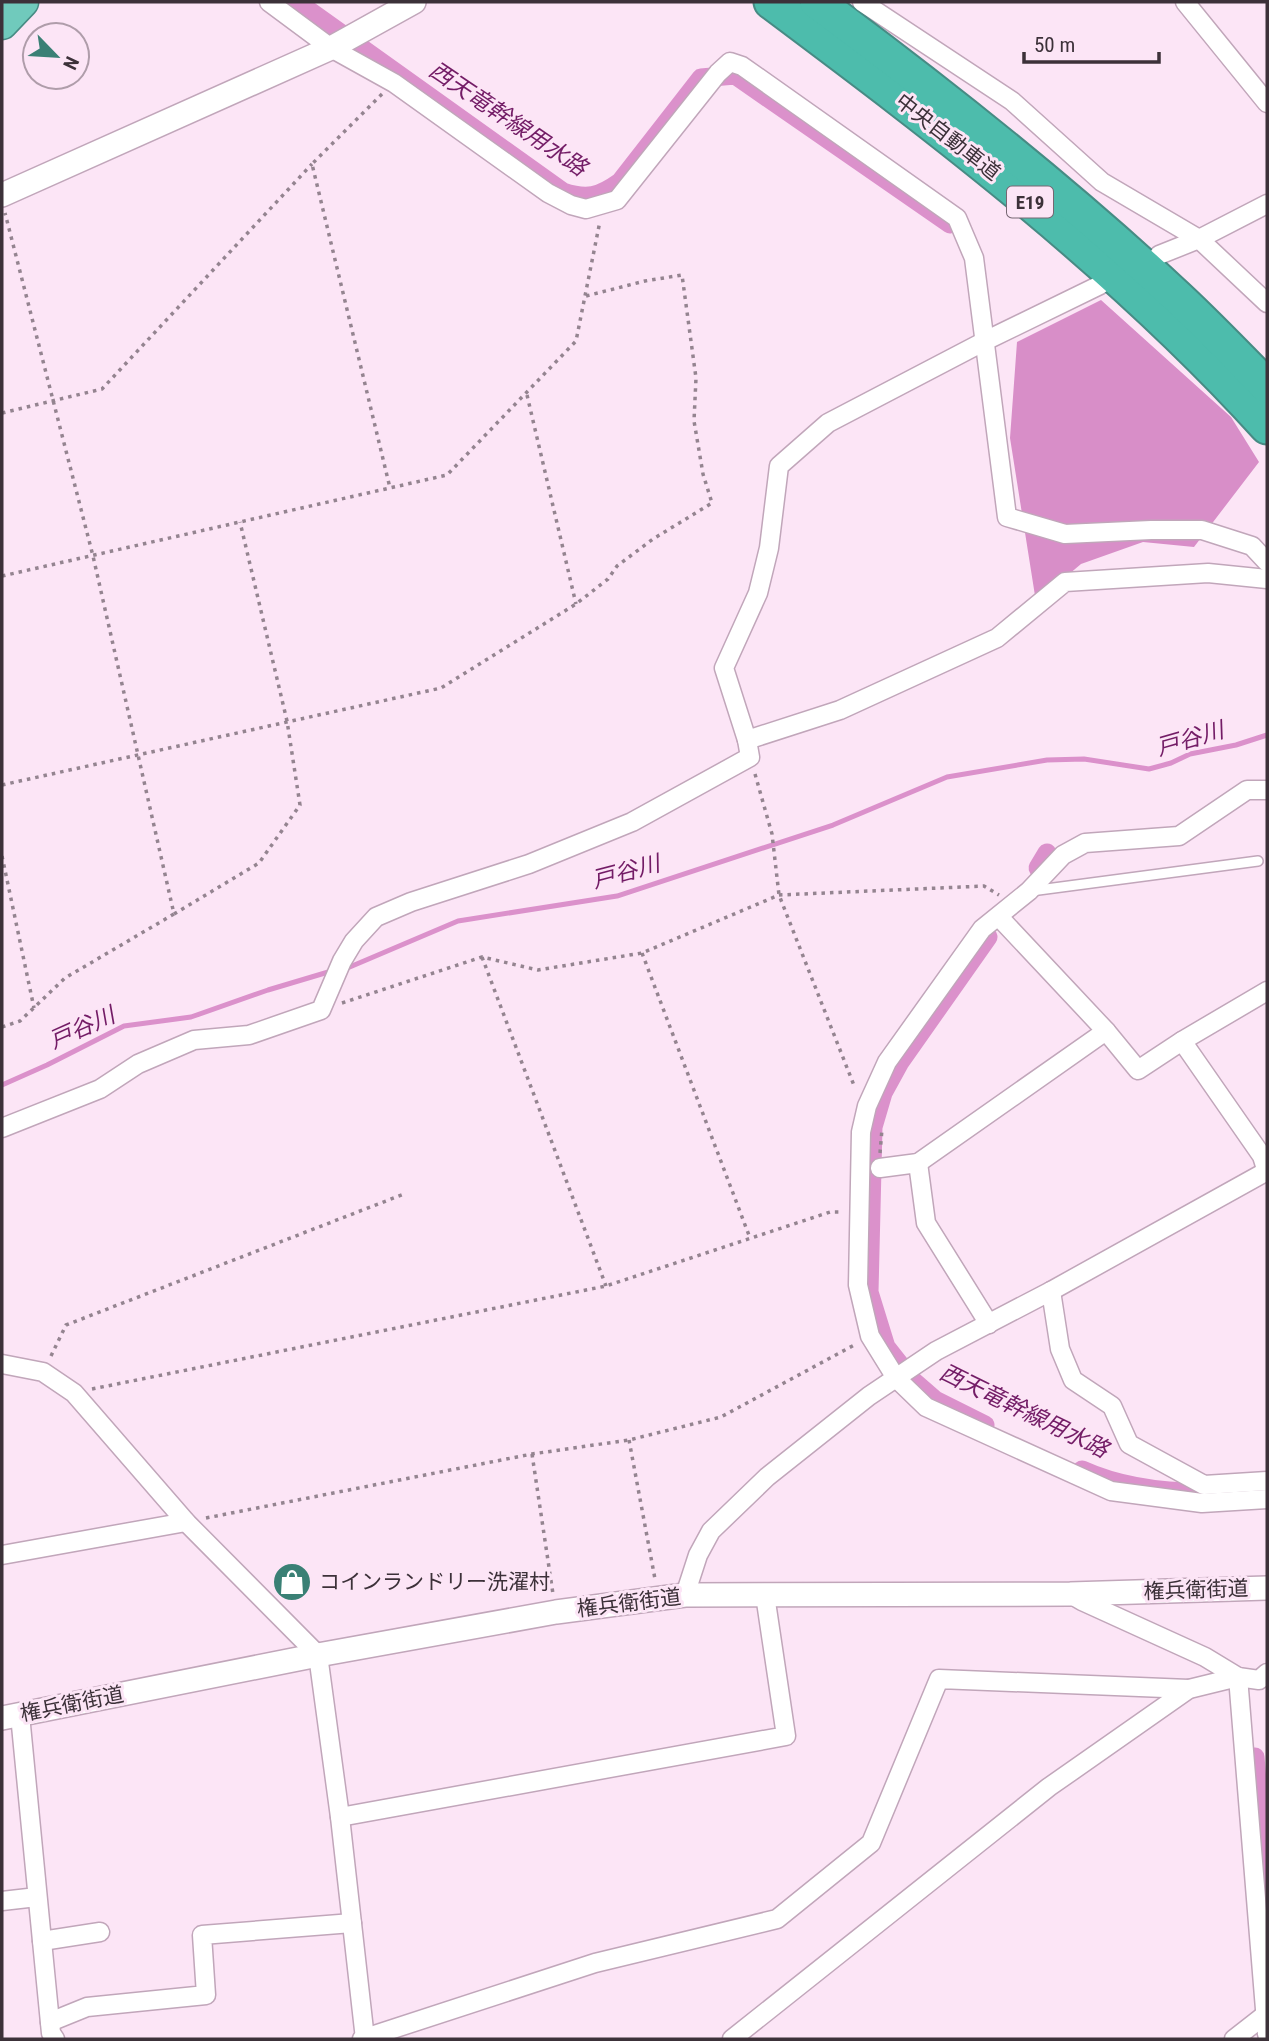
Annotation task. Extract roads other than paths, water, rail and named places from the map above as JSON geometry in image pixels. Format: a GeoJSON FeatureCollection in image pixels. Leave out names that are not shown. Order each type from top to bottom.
{"type":"FeatureCollection","features":[{"type":"Feature","properties":{"kind":"highway"},"geometry":{"type":"LineString","coordinates":[[2,24],[23,2]]}},
{"type":"Feature","properties":{"kind":"highway","name":"中央自動車道"},"geometry":{"type":"LineString","coordinates":[[771,2],[953,140],[1037,208],[1153,310],[1267,427]]}},
{"type":"Feature","properties":{"kind":"highway","name":"中央自動車道"},"geometry":{"type":"LineString","coordinates":[[817,2],[943,97],[1058,191],[1174,293],[1267,386]]}},
{"type":"Feature","properties":{"kind":"street"},"geometry":{"type":"LineString","coordinates":[[269,2],[331,48],[394,83],[548,193],[571,205],[586,208],[617,200],[718,73],[730,62],[742,66],[957,218],[974,258],[1007,517],[1065,534],[1202,530],[1252,546],[1267,562]]}},
{"type":"Feature","properties":{"kind":"street"},"geometry":{"type":"LineString","coordinates":[[4,204],[331,48],[414,2]]}},
{"type":"Feature","properties":{"kind":"street"},"geometry":{"type":"LineString","coordinates":[[862,2],[1012,101],[1102,182],[1199,239],[1267,303]]}},
{"type":"Feature","properties":{"kind":"street"},"geometry":{"type":"LineString","coordinates":[[1185,2],[1267,103]]}},
{"type":"Feature","properties":{"kind":"street"},"geometry":{"type":"LineString","coordinates":[[1159,255],[1199,239],[1267,204]]}},
{"type":"Feature","properties":{"kind":"street"},"geometry":{"type":"LineString","coordinates":[[748,749],[724,668],[758,593],[769,548],[779,466],[828,423],[1100,285]]}},
{"type":"Feature","properties":{"kind":"street"},"geometry":{"type":"LineString","coordinates":[[2,1128],[100,1089],[138,1064],[194,1040],[249,1035],[321,1010],[342,961],[354,941],[376,917],[411,902],[529,864],[632,822],[748,749],[997,638],[1065,582],[1208,573],[1267,579]]}},
{"type":"Feature","properties":{"kind":"street"},"geometry":{"type":"LineString","coordinates":[[1267,790],[1247,790],[1179,836],[1085,843],[1063,855],[1029,891],[982,929],[887,1062],[867,1106],[861,1132],[858,1285],[870,1336],[896,1378],[926,1407],[1111,1491],[1202,1503],[1267,1499]]}},
{"type":"Feature","properties":{"kind":"street"},"geometry":{"type":"LineString","coordinates":[[999,917],[1138,1070],[1267,991]]}},
{"type":"Feature","properties":{"kind":"street"},"geometry":{"type":"LineString","coordinates":[[880,1168],[918,1163],[1105,1031]]}},
{"type":"Feature","properties":{"kind":"street"},"geometry":{"type":"LineString","coordinates":[[685,1595],[698,1555],[711,1531],[767,1477],[869,1396],[936,1351],[1051,1291],[1267,1171],[1262,1156],[1182,1041]]}},
{"type":"Feature","properties":{"kind":"street"},"geometry":{"type":"LineString","coordinates":[[918,1163],[926,1223],[989,1324]]}},
{"type":"Feature","properties":{"kind":"street"},"geometry":{"type":"LineString","coordinates":[[1051,1291],[1060,1349],[1073,1380],[1112,1406],[1129,1444],[1205,1485],[1267,1481]]}},
{"type":"Feature","properties":{"kind":"street"},"geometry":{"type":"LineString","coordinates":[[2,1364],[43,1372],[74,1392],[186,1522],[318,1655],[340,1817],[364,2039],[595,1963],[777,1919],[871,1843],[939,1679],[1189,1689],[1238,1676]]}},
{"type":"Feature","properties":{"kind":"street"},"geometry":{"type":"LineString","coordinates":[[2,1555],[186,1522]]}},
{"type":"Feature","properties":{"kind":"street","name":"権兵衛街道"},"geometry":{"type":"LineString","coordinates":[[11,1716],[318,1655],[556,1612],[685,1595],[1070,1594],[1267,1588]]}},
{"type":"Feature","properties":{"kind":"street"},"geometry":{"type":"LineString","coordinates":[[1070,1594],[1205,1657],[1238,1676],[1259,1680],[1267,1673]]}},
{"type":"Feature","properties":{"kind":"street"},"geometry":{"type":"LineString","coordinates":[[340,1817],[786,1736],[765,1595]]}},
{"type":"Feature","properties":{"kind":"street"},"geometry":{"type":"LineString","coordinates":[[1238,1676],[1267,2034]]}},
{"type":"Feature","properties":{"kind":"street"},"geometry":{"type":"LineString","coordinates":[[732,2039],[1049,1787],[1189,1689]]}},
{"type":"Feature","properties":{"kind":"street"},"geometry":{"type":"LineString","coordinates":[[11,1716],[37,1897],[52,2031],[87,2007],[206,1995],[202,1935],[352,1923]]}},
{"type":"Feature","properties":{"kind":"street"},"geometry":{"type":"LineString","coordinates":[[2,1901],[37,1897]]}},
{"type":"Feature","properties":{"kind":"street"},"geometry":{"type":"LineString","coordinates":[[42,1941],[100,1932]]}},
{"type":"Feature","properties":{"kind":"street"},"geometry":{"type":"LineString","coordinates":[[1234,2039],[1266,2014]]}},
{"type":"Feature","properties":{"kind":"lane"},"geometry":{"type":"LineString","coordinates":[[1029,891],[1258,861]]}},
{"type":"Feature","properties":{"kind":"waterway","name":"西天竜幹線用水路"},"geometry":{"type":"LineString","coordinates":[[297,2],[563,192],[593,196],[620,182],[701,78],[735,75],[950,224]]}},
{"type":"Feature","properties":{"kind":"waterway","name":"戸谷川"},"geometry":{"type":"LineString","coordinates":[[345,969],[458,921],[617,896],[833,825],[947,777],[1047,760],[1084,759],[1149,769],[1190,754],[1236,745],[1267,735]]}},
{"type":"Feature","properties":{"kind":"waterway","name":"西天竜幹線用水路"},"geometry":{"type":"LineString","coordinates":[[1038,868],[1047,853]]}},
{"type":"Feature","properties":{"kind":"waterway","name":"西天竜幹線用水路"},"geometry":{"type":"LineString","coordinates":[[985,1425],[935,1400],[912,1380],[886,1347],[869,1292],[873,1127],[883,1093],[900,1062],[988,937]]}},
{"type":"Feature","properties":{"kind":"waterway","name":"戸谷川"},"geometry":{"type":"LineString","coordinates":[[2,1085],[124,1026],[191,1017],[335,970]]}},
{"type":"Feature","properties":{"kind":"waterway","name":"西天竜幹線用水路"},"geometry":{"type":"LineString","coordinates":[[1082,1470],[1116,1482],[1152,1489],[1224,1492]]}},
{"type":"Feature","properties":{"kind":"waterway","name":"西天竜幹線用水路"},"geometry":{"type":"LineString","coordinates":[[1255,1757],[1267,1897]]}},
{"type":"Feature","properties":{"kind":"place","name":"コインランドリー洗濯村"},"geometry":{"type":"Point","coordinates":[292,1582]}}]}
